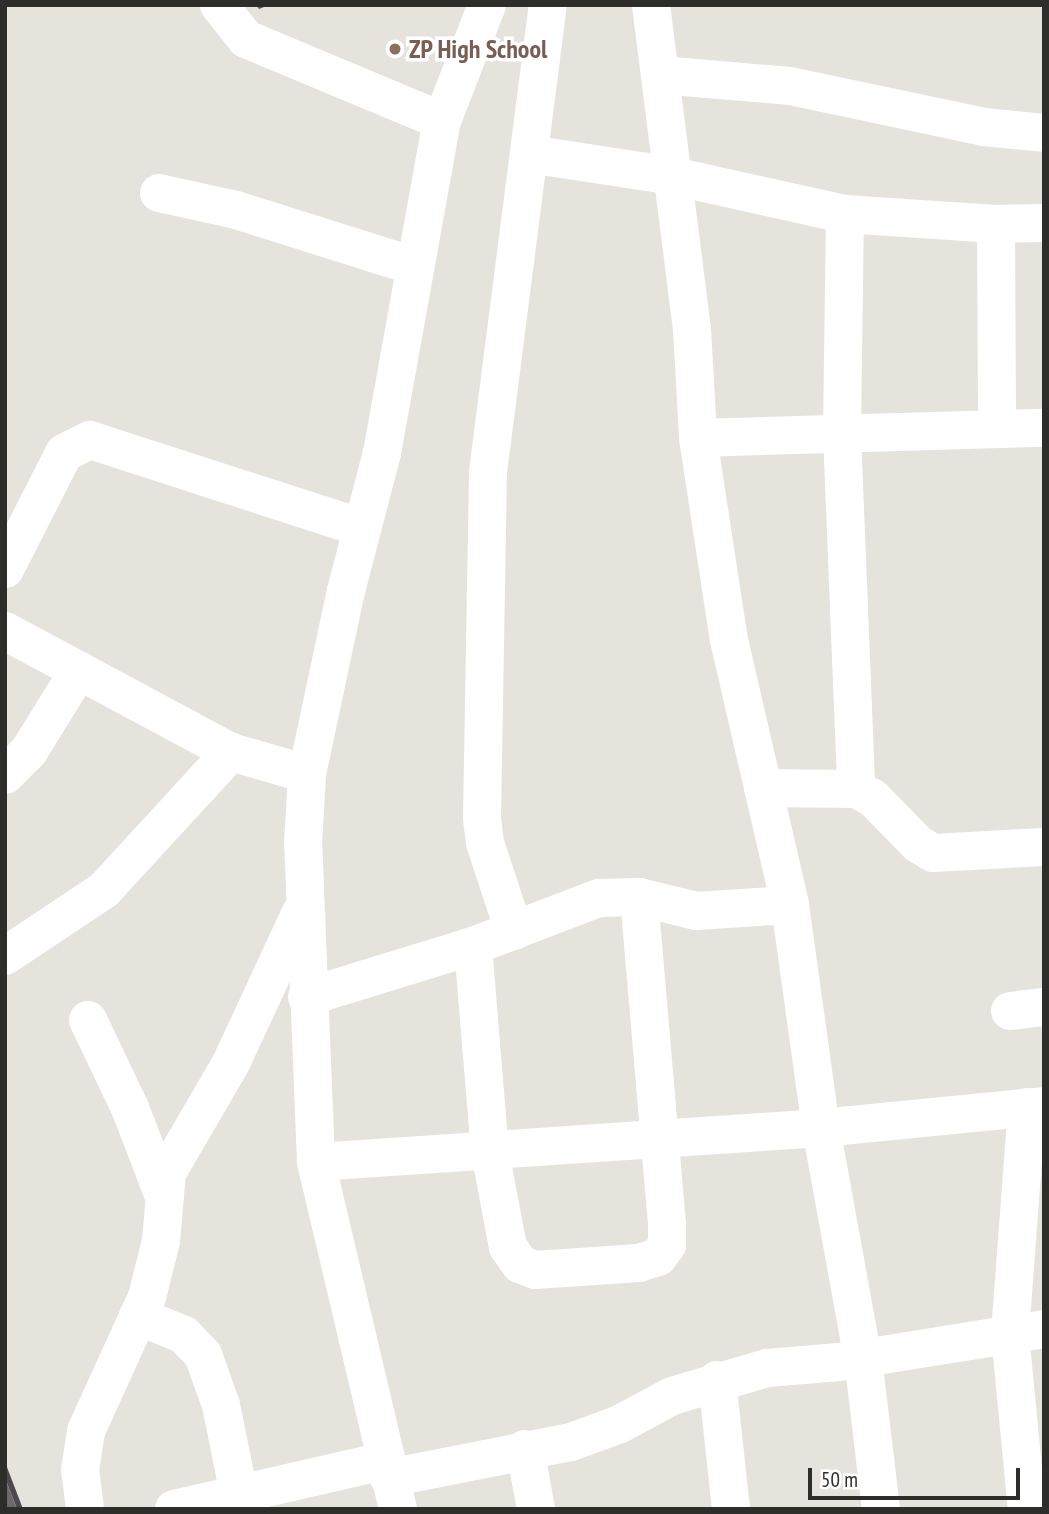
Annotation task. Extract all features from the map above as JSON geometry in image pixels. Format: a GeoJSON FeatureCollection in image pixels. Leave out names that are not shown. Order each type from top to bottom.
{"type":"FeatureCollection","features":[{"type":"Feature","properties":{"kind":"street"},"geometry":{"type":"LineString","coordinates":[[219,5],[230,25],[246,39],[442,121]]}},
{"type":"Feature","properties":{"kind":"street"},"geometry":{"type":"LineString","coordinates":[[390,1482],[364,1349],[316,1162],[307,996],[307,774],[362,528],[382,453],[442,121],[487,5]]}},
{"type":"Feature","properties":{"kind":"street"},"geometry":{"type":"LineString","coordinates":[[514,931],[485,843],[482,817],[488,472],[548,5]]}},
{"type":"Feature","properties":{"kind":"street"},"geometry":{"type":"LineString","coordinates":[[651,5],[692,330],[698,438],[729,640],[790,905],[821,1128],[863,1358],[881,1509]]}},
{"type":"Feature","properties":{"kind":"street"},"geometry":{"type":"LineString","coordinates":[[660,75],[790,86],[984,127],[1044,133]]}},
{"type":"Feature","properties":{"kind":"street"},"geometry":{"type":"LineString","coordinates":[[528,154],[673,176],[845,214],[996,225],[1044,223]]}},
{"type":"Feature","properties":{"kind":"street"},"geometry":{"type":"LineString","coordinates":[[159,193],[236,210],[414,267]]}},
{"type":"Feature","properties":{"kind":"street"},"geometry":{"type":"LineString","coordinates":[[845,214],[842,433],[856,789]]}},
{"type":"Feature","properties":{"kind":"street"},"geometry":{"type":"LineString","coordinates":[[996,225],[998,429]]}},
{"type":"Feature","properties":{"kind":"street"},"geometry":{"type":"LineString","coordinates":[[698,438],[1044,428]]}},
{"type":"Feature","properties":{"kind":"street"},"geometry":{"type":"LineString","coordinates":[[5,569],[64,453],[90,440],[362,528]]}},
{"type":"Feature","properties":{"kind":"street"},"geometry":{"type":"LineString","coordinates":[[5,631],[231,752],[307,774]]}},
{"type":"Feature","properties":{"kind":"street"},"geometry":{"type":"LineString","coordinates":[[5,775],[29,751],[79,670]]}},
{"type":"Feature","properties":{"kind":"street"},"geometry":{"type":"LineString","coordinates":[[5,956],[104,890],[231,752]]}},
{"type":"Feature","properties":{"kind":"street"},"geometry":{"type":"LineString","coordinates":[[763,788],[856,789],[873,799],[918,844],[933,853],[1044,847]]}},
{"type":"Feature","properties":{"kind":"street"},"geometry":{"type":"LineString","coordinates":[[473,946],[489,1153],[508,1247],[520,1264],[552,1270],[639,1263],[658,1257],[667,1245],[667,1224],[639,897]]}},
{"type":"Feature","properties":{"kind":"street"},"geometry":{"type":"LineString","coordinates":[[307,996],[473,946],[598,898],[639,897],[696,911],[790,905]]}},
{"type":"Feature","properties":{"kind":"street"},"geometry":{"type":"LineString","coordinates":[[85,1509],[80,1470],[86,1431],[138,1316],[161,1241],[167,1173],[231,1063],[305,904]]}},
{"type":"Feature","properties":{"kind":"street"},"geometry":{"type":"LineString","coordinates":[[88,1020],[130,1108],[164,1199]]}},
{"type":"Feature","properties":{"kind":"street"},"geometry":{"type":"LineString","coordinates":[[316,1162],[489,1153],[821,1128],[1035,1106],[1027,1332],[1027,1509]]}},
{"type":"Feature","properties":{"kind":"street"},"geometry":{"type":"LineString","coordinates":[[138,1316],[184,1335],[203,1355],[220,1405],[240,1503]]}},
{"type":"Feature","properties":{"kind":"street"},"geometry":{"type":"LineString","coordinates":[[174,1509],[240,1503],[390,1482],[525,1449],[571,1442],[717,1380],[767,1367],[863,1358],[1027,1332]]}},
{"type":"Feature","properties":{"kind":"street"},"geometry":{"type":"LineString","coordinates":[[717,1380],[731,1509]]}},
{"type":"Feature","properties":{"kind":"street"},"geometry":{"type":"LineString","coordinates":[[525,1449],[536,1509]]}},
{"type":"Feature","properties":{"kind":"building"},"geometry":{"type":"Polygon","coordinates":[[[5,1478],[17,1509],[5,1509],[5,1478]]]}},
{"type":"Feature","properties":{"kind":"place","name":"ZP High School"},"geometry":{"type":"Point","coordinates":[395,49]}}]}
